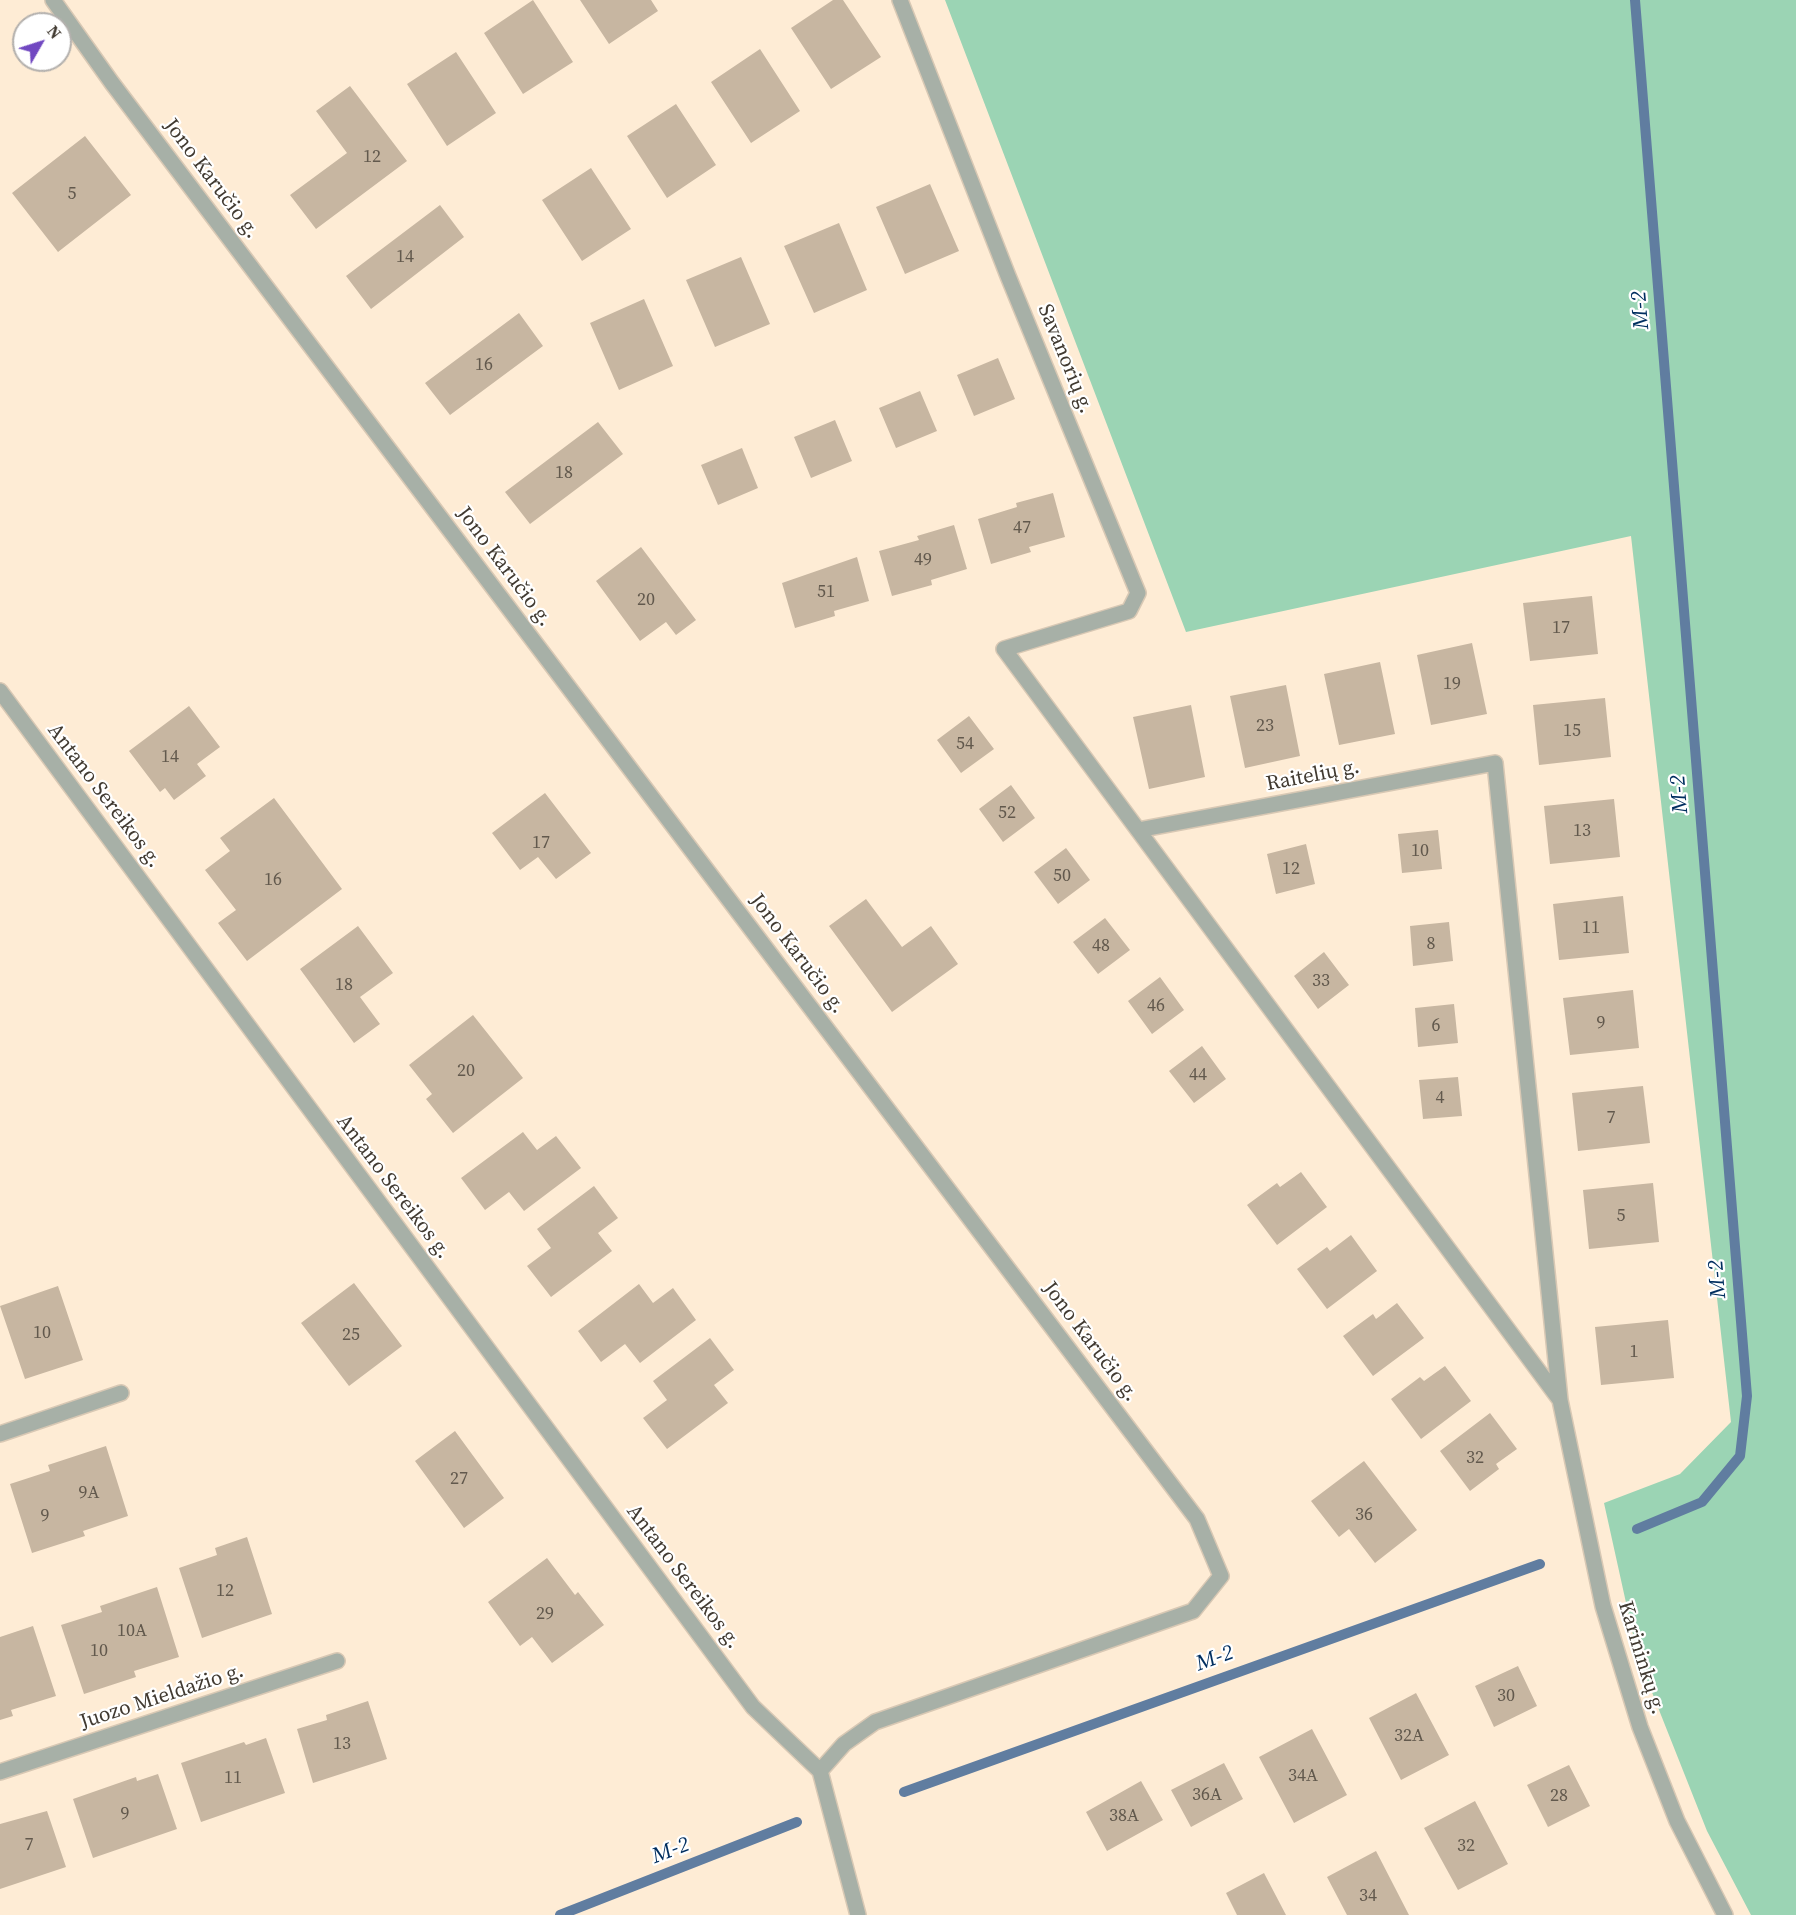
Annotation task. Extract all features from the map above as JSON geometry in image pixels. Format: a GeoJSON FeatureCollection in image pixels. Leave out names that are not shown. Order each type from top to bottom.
{"type":"FeatureCollection","features":[{"type":"Feature","properties":{"kind":"street","name":"Jono Karučio g."},"geometry":{"type":"LineString","coordinates":[[53,0],[127,102],[1197,1519],[1221,1576],[1193,1611],[875,1722],[844,1744],[820,1771]]}},
{"type":"Feature","properties":{"kind":"street","name":"Savanorių g."},"geometry":{"type":"LineString","coordinates":[[900,0],[1008,276],[1138,593],[1130,611],[1004,649],[1138,830]]}},
{"type":"Feature","properties":{"kind":"street","name":"Antano Sereikos g."},"geometry":{"type":"LineString","coordinates":[[0,691],[753,1707],[820,1771]]}},
{"type":"Feature","properties":{"kind":"street","name":"Raitelių g."},"geometry":{"type":"LineString","coordinates":[[1138,830],[1495,763]]}},
{"type":"Feature","properties":{"kind":"street","name":"Karininkų g."},"geometry":{"type":"LineString","coordinates":[[1495,763],[1560,1400],[1603,1606],[1640,1727],[1677,1821],[1725,1915]]}},
{"type":"Feature","properties":{"kind":"street"},"geometry":{"type":"LineString","coordinates":[[1138,830],[1560,1400]]}},
{"type":"Feature","properties":{"kind":"street"},"geometry":{"type":"LineString","coordinates":[[0,1434],[121,1393]]}},
{"type":"Feature","properties":{"kind":"street","name":"Juozo Mieldažio g."},"geometry":{"type":"LineString","coordinates":[[0,1772],[337,1661]]}},
{"type":"Feature","properties":{"kind":"street"},"geometry":{"type":"LineString","coordinates":[[820,1771],[858,1915]]}},
{"type":"Feature","properties":{"kind":"green space"},"geometry":{"type":"Polygon","coordinates":[[[945,0],[1796,0],[1796,1915],[1751,1915],[1707,1831],[1638,1657],[1604,1503],[1680,1474],[1731,1422],[1631,536],[1186,632],[945,0]]]}},
{"type":"Feature","properties":{"kind":"building"},"geometry":{"type":"Polygon","coordinates":[[[533,0],[573,62],[523,94],[484,33],[533,0]]]}},
{"type":"Feature","properties":{"kind":"building"},"geometry":{"type":"Polygon","coordinates":[[[580,0],[651,0],[658,11],[609,44],[580,0]]]}},
{"type":"Feature","properties":{"kind":"building"},"geometry":{"type":"Polygon","coordinates":[[[833,0],[843,0],[881,57],[831,89],[791,28],[833,0]]]}},
{"type":"Feature","properties":{"kind":"building"},"geometry":{"type":"Polygon","coordinates":[[[760,49],[800,111],[751,143],[711,82],[760,49]]]}},
{"type":"Feature","properties":{"kind":"building"},"geometry":{"type":"Polygon","coordinates":[[[456,52],[496,113],[447,146],[407,84],[456,52]]]}},
{"type":"Feature","properties":{"kind":"building"},"geometry":{"type":"Polygon","coordinates":[[[350,86],[407,161],[316,229],[290,195],[347,153],[316,111],[350,86]]]}},
{"type":"Feature","properties":{"kind":"building"},"geometry":{"type":"Polygon","coordinates":[[[676,104],[716,165],[667,198],[627,136],[676,104]]]}},
{"type":"Feature","properties":{"kind":"building"},"geometry":{"type":"Polygon","coordinates":[[[85,136],[131,195],[58,252],[12,193],[85,136]]]}},
{"type":"Feature","properties":{"kind":"building"},"geometry":{"type":"Polygon","coordinates":[[[591,168],[631,229],[582,261],[542,200],[591,168]]]}},
{"type":"Feature","properties":{"kind":"building"},"geometry":{"type":"Polygon","coordinates":[[[930,184],[959,251],[905,274],[876,207],[930,184]]]}},
{"type":"Feature","properties":{"kind":"building"},"geometry":{"type":"Polygon","coordinates":[[[440,205],[464,237],[371,309],[346,276],[440,205]]]}},
{"type":"Feature","properties":{"kind":"building"},"geometry":{"type":"Polygon","coordinates":[[[839,223],[867,290],[814,313],[784,246],[839,223]]]}},
{"type":"Feature","properties":{"kind":"building"},"geometry":{"type":"Polygon","coordinates":[[[741,257],[770,324],[715,347],[686,280],[741,257]]]}},
{"type":"Feature","properties":{"kind":"building"},"geometry":{"type":"Polygon","coordinates":[[[644,299],[673,366],[619,390],[590,323],[644,299]]]}},
{"type":"Feature","properties":{"kind":"building"},"geometry":{"type":"Polygon","coordinates":[[[519,313],[543,346],[450,415],[425,383],[519,313]]]}},
{"type":"Feature","properties":{"kind":"building"},"geometry":{"type":"Polygon","coordinates":[[[998,358],[1015,399],[974,416],[957,375],[998,358]]]}},
{"type":"Feature","properties":{"kind":"building"},"geometry":{"type":"Polygon","coordinates":[[[920,391],[937,431],[896,448],[879,408],[920,391]]]}},
{"type":"Feature","properties":{"kind":"building"},"geometry":{"type":"Polygon","coordinates":[[[835,420],[852,461],[811,478],[794,437],[835,420]]]}},
{"type":"Feature","properties":{"kind":"building"},"geometry":{"type":"Polygon","coordinates":[[[598,422],[623,454],[530,524],[505,492],[598,422]]]}},
{"type":"Feature","properties":{"kind":"building"},"geometry":{"type":"Polygon","coordinates":[[[742,448],[758,488],[718,505],[701,465],[742,448]]]}},
{"type":"Feature","properties":{"kind":"building"},"geometry":{"type":"Polygon","coordinates":[[[1053,493],[1065,537],[1029,547],[1031,552],[991,564],[978,519],[1017,507],[1016,503],[1053,493]]]}},
{"type":"Feature","properties":{"kind":"building"},"geometry":{"type":"Polygon","coordinates":[[[954,525],[967,569],[931,580],[932,585],[892,596],[879,551],[919,540],[917,536],[954,525]]]}},
{"type":"Feature","properties":{"kind":"building"},"geometry":{"type":"Polygon","coordinates":[[[641,547],[696,620],[676,635],[666,622],[640,641],[596,581],[641,547]]]}},
{"type":"Feature","properties":{"kind":"building"},"geometry":{"type":"Polygon","coordinates":[[[857,557],[869,601],[834,611],[835,616],[795,628],[782,583],[857,557]]]}},
{"type":"Feature","properties":{"kind":"building"},"geometry":{"type":"Polygon","coordinates":[[[1592,596],[1598,654],[1530,661],[1523,603],[1592,596]]]}},
{"type":"Feature","properties":{"kind":"building"},"geometry":{"type":"Polygon","coordinates":[[[1472,643],[1487,714],[1431,725],[1417,655],[1472,643]]]}},
{"type":"Feature","properties":{"kind":"building"},"geometry":{"type":"Polygon","coordinates":[[[1380,662],[1395,734],[1339,745],[1324,674],[1380,662]]]}},
{"type":"Feature","properties":{"kind":"building"},"geometry":{"type":"Polygon","coordinates":[[[1286,685],[1300,756],[1245,768],[1230,696],[1286,685]]]}},
{"type":"Feature","properties":{"kind":"building"},"geometry":{"type":"Polygon","coordinates":[[[1605,698],[1611,757],[1539,765],[1533,705],[1605,698]]]}},
{"type":"Feature","properties":{"kind":"building"},"geometry":{"type":"Polygon","coordinates":[[[1191,705],[1205,777],[1149,789],[1133,717],[1191,705]]]}},
{"type":"Feature","properties":{"kind":"building"},"geometry":{"type":"Polygon","coordinates":[[[189,706],[220,747],[197,764],[206,776],[174,800],[165,788],[160,792],[129,751],[189,706]]]}},
{"type":"Feature","properties":{"kind":"building"},"geometry":{"type":"Polygon","coordinates":[[[969,716],[994,749],[961,773],[937,740],[969,716]]]}},
{"type":"Feature","properties":{"kind":"building"},"geometry":{"type":"Polygon","coordinates":[[[1011,785],[1035,818],[1003,842],[979,809],[1011,785]]]}},
{"type":"Feature","properties":{"kind":"building"},"geometry":{"type":"Polygon","coordinates":[[[545,793],[591,853],[556,879],[538,857],[520,870],[492,833],[545,793]]]}},
{"type":"Feature","properties":{"kind":"building"},"geometry":{"type":"Polygon","coordinates":[[[274,798],[342,889],[247,961],[218,923],[236,910],[205,870],[230,851],[220,838],[274,798]]]}},
{"type":"Feature","properties":{"kind":"building"},"geometry":{"type":"Polygon","coordinates":[[[1614,799],[1620,857],[1550,864],[1544,806],[1614,799]]]}},
{"type":"Feature","properties":{"kind":"building"},"geometry":{"type":"Polygon","coordinates":[[[1438,830],[1442,869],[1402,873],[1398,834],[1438,830]]]}},
{"type":"Feature","properties":{"kind":"building"},"geometry":{"type":"Polygon","coordinates":[[[1306,844],[1315,884],[1276,894],[1267,854],[1306,844]]]}},
{"type":"Feature","properties":{"kind":"building"},"geometry":{"type":"Polygon","coordinates":[[[1066,848],[1090,880],[1058,904],[1034,872],[1066,848]]]}},
{"type":"Feature","properties":{"kind":"building"},"geometry":{"type":"Polygon","coordinates":[[[1623,896],[1629,953],[1559,960],[1553,904],[1623,896]]]}},
{"type":"Feature","properties":{"kind":"building"},"geometry":{"type":"Polygon","coordinates":[[[866,899],[902,947],[931,926],[958,964],[892,1012],[829,926],[866,899]]]}},
{"type":"Feature","properties":{"kind":"building"},"geometry":{"type":"Polygon","coordinates":[[[1105,918],[1130,950],[1098,974],[1073,942],[1105,918]]]}},
{"type":"Feature","properties":{"kind":"building"},"geometry":{"type":"Polygon","coordinates":[[[1449,922],[1453,961],[1413,966],[1410,926],[1449,922]]]}},
{"type":"Feature","properties":{"kind":"building"},"geometry":{"type":"Polygon","coordinates":[[[358,926],[393,973],[360,997],[380,1024],[354,1043],[300,969],[358,926]]]}},
{"type":"Feature","properties":{"kind":"building"},"geometry":{"type":"Polygon","coordinates":[[[1324,952],[1349,985],[1318,1009],[1294,976],[1324,952]]]}},
{"type":"Feature","properties":{"kind":"building"},"geometry":{"type":"Polygon","coordinates":[[[1160,977],[1184,1010],[1152,1034],[1128,1001],[1160,977]]]}},
{"type":"Feature","properties":{"kind":"building"},"geometry":{"type":"Polygon","coordinates":[[[1633,990],[1639,1048],[1570,1055],[1563,998],[1633,990]]]}},
{"type":"Feature","properties":{"kind":"building"},"geometry":{"type":"Polygon","coordinates":[[[1454,1004],[1458,1043],[1418,1047],[1415,1008],[1454,1004]]]}},
{"type":"Feature","properties":{"kind":"building"},"geometry":{"type":"Polygon","coordinates":[[[473,1015],[523,1078],[453,1133],[426,1099],[432,1094],[409,1065],[473,1015]]]}},
{"type":"Feature","properties":{"kind":"building"},"geometry":{"type":"Polygon","coordinates":[[[1202,1046],[1226,1079],[1194,1103],[1169,1071],[1202,1046]]]}},
{"type":"Feature","properties":{"kind":"building"},"geometry":{"type":"Polygon","coordinates":[[[1458,1077],[1462,1116],[1423,1119],[1419,1080],[1458,1077]]]}},
{"type":"Feature","properties":{"kind":"building"},"geometry":{"type":"Polygon","coordinates":[[[1643,1086],[1650,1143],[1578,1151],[1572,1093],[1643,1086]]]}},
{"type":"Feature","properties":{"kind":"building"},"geometry":{"type":"Polygon","coordinates":[[[523,1132],[537,1150],[556,1136],[581,1168],[524,1211],[509,1192],[485,1210],[461,1178],[523,1132]]]}},
{"type":"Feature","properties":{"kind":"building"},"geometry":{"type":"Polygon","coordinates":[[[1301,1172],[1327,1207],[1277,1245],[1247,1205],[1277,1183],[1280,1187],[1301,1172]]]}},
{"type":"Feature","properties":{"kind":"building"},"geometry":{"type":"Polygon","coordinates":[[[1653,1183],[1659,1242],[1589,1249],[1583,1190],[1653,1183]]]}},
{"type":"Feature","properties":{"kind":"building"},"geometry":{"type":"Polygon","coordinates":[[[594,1186],[618,1218],[598,1233],[612,1251],[551,1297],[527,1266],[551,1248],[537,1229],[594,1186]]]}},
{"type":"Feature","properties":{"kind":"building"},"geometry":{"type":"Polygon","coordinates":[[[1351,1235],[1377,1271],[1327,1309],[1297,1269],[1327,1247],[1330,1251],[1351,1235]]]}},
{"type":"Feature","properties":{"kind":"building"},"geometry":{"type":"Polygon","coordinates":[[[354,1283],[402,1346],[349,1386],[301,1323],[354,1283]]]}},
{"type":"Feature","properties":{"kind":"building"},"geometry":{"type":"Polygon","coordinates":[[[639,1284],[653,1303],[673,1288],[696,1320],[640,1363],[625,1344],[601,1362],[578,1331],[639,1284]]]}},
{"type":"Feature","properties":{"kind":"building"},"geometry":{"type":"Polygon","coordinates":[[[58,1286],[83,1360],[25,1379],[0,1306],[58,1286]]]}},
{"type":"Feature","properties":{"kind":"building"},"geometry":{"type":"Polygon","coordinates":[[[1397,1303],[1424,1338],[1373,1376],[1343,1336],[1373,1314],[1376,1319],[1397,1303]]]}},
{"type":"Feature","properties":{"kind":"building"},"geometry":{"type":"Polygon","coordinates":[[[1668,1320],[1674,1378],[1601,1385],[1595,1327],[1668,1320]]]}},
{"type":"Feature","properties":{"kind":"building"},"geometry":{"type":"Polygon","coordinates":[[[710,1338],[734,1370],[714,1385],[728,1403],[667,1449],[643,1418],[667,1400],[653,1381],[710,1338]]]}},
{"type":"Feature","properties":{"kind":"building"},"geometry":{"type":"Polygon","coordinates":[[[1445,1366],[1471,1401],[1421,1439],[1391,1399],[1420,1377],[1424,1381],[1445,1366]]]}},
{"type":"Feature","properties":{"kind":"building"},"geometry":{"type":"Polygon","coordinates":[[[1490,1413],[1517,1449],[1496,1464],[1499,1469],[1470,1491],[1440,1451],[1490,1413]]]}},
{"type":"Feature","properties":{"kind":"building"},"geometry":{"type":"Polygon","coordinates":[[[455,1431],[504,1498],[464,1528],[415,1461],[455,1431]]]}},
{"type":"Feature","properties":{"kind":"building"},"geometry":{"type":"Polygon","coordinates":[[[106,1446],[128,1516],[83,1531],[85,1536],[32,1553],[10,1484],[50,1471],[48,1465],[106,1446]]]}},
{"type":"Feature","properties":{"kind":"building"},"geometry":{"type":"Polygon","coordinates":[[[1364,1461],[1417,1530],[1375,1563],[1349,1529],[1339,1537],[1311,1501],[1364,1461]]]}},
{"type":"Feature","properties":{"kind":"building"},"geometry":{"type":"Polygon","coordinates":[[[247,1537],[272,1614],[202,1638],[179,1568],[217,1555],[215,1548],[247,1537]]]}},
{"type":"Feature","properties":{"kind":"building"},"geometry":{"type":"Polygon","coordinates":[[[547,1558],[575,1595],[578,1592],[604,1625],[552,1663],[532,1637],[520,1646],[488,1602],[547,1558]]]}},
{"type":"Feature","properties":{"kind":"building"},"geometry":{"type":"Polygon","coordinates":[[[157,1587],[179,1657],[134,1671],[136,1677],[84,1694],[61,1625],[102,1612],[100,1606],[157,1587]]]}},
{"type":"Feature","properties":{"kind":"building"},"geometry":{"type":"Polygon","coordinates":[[[33,1626],[56,1696],[11,1710],[13,1716],[0,1720],[0,1637],[33,1626]]]}},
{"type":"Feature","properties":{"kind":"building"},"geometry":{"type":"Polygon","coordinates":[[[1518,1666],[1537,1706],[1494,1727],[1475,1686],[1518,1666]]]}},
{"type":"Feature","properties":{"kind":"building"},"geometry":{"type":"Polygon","coordinates":[[[1416,1693],[1449,1755],[1401,1780],[1369,1718],[1416,1693]]]}},
{"type":"Feature","properties":{"kind":"building"},"geometry":{"type":"Polygon","coordinates":[[[368,1701],[387,1759],[313,1783],[297,1729],[327,1720],[326,1715],[368,1701]]]}},
{"type":"Feature","properties":{"kind":"building"},"geometry":{"type":"Polygon","coordinates":[[[1312,1729],[1347,1795],[1294,1823],[1259,1757],[1312,1729]]]}},
{"type":"Feature","properties":{"kind":"building"},"geometry":{"type":"Polygon","coordinates":[[[266,1738],[285,1793],[201,1822],[181,1763],[244,1742],[246,1745],[266,1738]]]}},
{"type":"Feature","properties":{"kind":"building"},"geometry":{"type":"Polygon","coordinates":[[[1224,1763],[1243,1799],[1191,1827],[1171,1790],[1224,1763]]]}},
{"type":"Feature","properties":{"kind":"building"},"geometry":{"type":"Polygon","coordinates":[[[1569,1765],[1590,1806],[1548,1827],[1527,1785],[1569,1765]]]}},
{"type":"Feature","properties":{"kind":"building"},"geometry":{"type":"Polygon","coordinates":[[[158,1774],[177,1829],[93,1858],[73,1799],[136,1777],[137,1781],[158,1774]]]}},
{"type":"Feature","properties":{"kind":"building"},"geometry":{"type":"Polygon","coordinates":[[[1141,1781],[1163,1820],[1107,1851],[1086,1812],[1141,1781]]]}},
{"type":"Feature","properties":{"kind":"building"},"geometry":{"type":"Polygon","coordinates":[[[1475,1801],[1508,1864],[1458,1890],[1424,1828],[1475,1801]]]}},
{"type":"Feature","properties":{"kind":"building"},"geometry":{"type":"Polygon","coordinates":[[[47,1811],[66,1867],[0,1889],[0,1824],[47,1811]]]}},
{"type":"Feature","properties":{"kind":"building"},"geometry":{"type":"Polygon","coordinates":[[[1376,1851],[1409,1915],[1347,1915],[1327,1877],[1376,1851]]]}},
{"type":"Feature","properties":{"kind":"building"},"geometry":{"type":"Polygon","coordinates":[[[1264,1873],[1286,1915],[1237,1915],[1226,1893],[1264,1873]]]}},
{"type":"Feature","properties":{"kind":"waterway","name":"M-2"},"geometry":{"type":"LineString","coordinates":[[1635,0],[1747,1396],[1740,1456],[1702,1502],[1637,1529]]}},
{"type":"Feature","properties":{"kind":"waterway","name":"M-2"},"geometry":{"type":"LineString","coordinates":[[904,1792],[1540,1564]]}},
{"type":"Feature","properties":{"kind":"waterway","name":"M-2"},"geometry":{"type":"LineString","coordinates":[[560,1915],[797,1822]]}}]}
